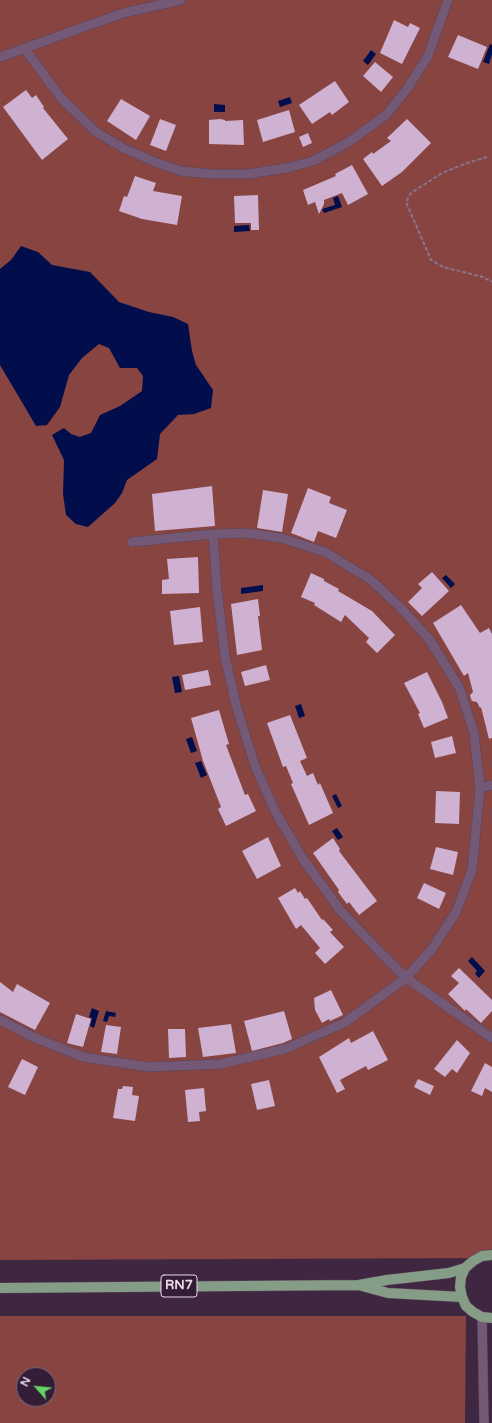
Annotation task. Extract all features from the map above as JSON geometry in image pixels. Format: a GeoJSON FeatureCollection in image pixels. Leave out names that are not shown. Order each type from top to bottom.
{"type":"FeatureCollection","features":[{"type":"Feature","properties":{"kind":"main road","name":"RN7"},"geometry":{"type":"LineString","coordinates":[[0,1288],[359,1285],[387,1280],[449,1273],[465,1268],[482,1256],[492,1255]]}},
{"type":"Feature","properties":{"kind":"main road"},"geometry":{"type":"LineString","coordinates":[[465,1268],[461,1277],[460,1287],[462,1298],[470,1309],[487,1317]]}},
{"type":"Feature","properties":{"kind":"main road","name":"RN7"},"geometry":{"type":"LineString","coordinates":[[359,1285],[388,1293],[462,1298]]}},
{"type":"Feature","properties":{"kind":"street"},"geometry":{"type":"LineString","coordinates":[[0,57],[123,13],[181,0]]}},
{"type":"Feature","properties":{"kind":"street"},"geometry":{"type":"LineString","coordinates":[[24,48],[61,98],[96,132],[123,148],[155,162],[181,171],[211,174],[248,174],[287,168],[313,161],[347,143],[386,115],[407,89],[428,56],[448,0]]}},
{"type":"Feature","properties":{"kind":"street"},"geometry":{"type":"LineString","coordinates":[[0,1020],[33,1037],[84,1058],[148,1067],[220,1064],[285,1049],[344,1022],[406,978],[432,949],[456,912],[472,870],[480,788],[474,733],[459,687],[429,639],[401,608],[371,580],[324,552],[281,538],[246,533],[213,534],[132,542]]}},
{"type":"Feature","properties":{"kind":"street"},"geometry":{"type":"LineString","coordinates":[[213,534],[217,590],[225,656],[236,705],[255,766],[276,813],[302,859],[340,910],[406,978],[492,1038]]}},
{"type":"Feature","properties":{"kind":"street"},"geometry":{"type":"LineString","coordinates":[[480,788],[492,785]]}},
{"type":"Feature","properties":{"kind":"street"},"geometry":{"type":"LineString","coordinates":[[484,1423],[487,1317]]}},
{"type":"Feature","properties":{"kind":"path"},"geometry":{"type":"LineString","coordinates":[[487,157],[442,173],[411,194],[406,202],[431,260],[443,267],[483,277],[492,282]]}},
{"type":"Feature","properties":{"kind":"shaded area"},"geometry":{"type":"Polygon","coordinates":[[[0,0],[492,0],[492,1258],[0,1260],[0,0]]]}},
{"type":"Feature","properties":{"kind":"shaded area"},"geometry":{"type":"Polygon","coordinates":[[[490,44],[492,45],[492,54],[489,64],[483,62],[490,44]]]}},
{"type":"Feature","properties":{"kind":"shaded area"},"geometry":{"type":"Polygon","coordinates":[[[371,50],[376,54],[368,65],[363,61],[371,50]]]}},
{"type":"Feature","properties":{"kind":"shaded area"},"geometry":{"type":"Polygon","coordinates":[[[290,97],[292,103],[280,107],[278,101],[290,97]]]}},
{"type":"Feature","properties":{"kind":"shaded area"},"geometry":{"type":"Polygon","coordinates":[[[214,104],[225,105],[225,112],[214,112],[214,104]]]}},
{"type":"Feature","properties":{"kind":"shaded area"},"geometry":{"type":"Polygon","coordinates":[[[338,196],[342,207],[324,213],[322,209],[335,205],[333,198],[338,196]]]}},
{"type":"Feature","properties":{"kind":"shaded area"},"geometry":{"type":"Polygon","coordinates":[[[249,225],[250,231],[234,232],[234,226],[249,225]]]}},
{"type":"Feature","properties":{"kind":"shaded area"},"geometry":{"type":"Polygon","coordinates":[[[21,246],[38,252],[52,265],[90,272],[119,302],[149,312],[173,317],[188,324],[192,351],[196,365],[213,390],[211,408],[194,414],[178,415],[160,434],[157,459],[127,480],[122,493],[115,503],[88,527],[76,524],[66,515],[63,494],[64,460],[52,435],[64,428],[71,434],[80,437],[91,433],[100,415],[120,406],[142,391],[143,376],[137,368],[120,368],[109,348],[99,344],[82,358],[69,375],[60,407],[47,425],[36,426],[0,365],[0,269],[11,260],[21,246]]]}},
{"type":"Feature","properties":{"kind":"shaded area"},"geometry":{"type":"Polygon","coordinates":[[[446,575],[455,584],[451,588],[442,578],[446,575]]]}},
{"type":"Feature","properties":{"kind":"shaded area"},"geometry":{"type":"Polygon","coordinates":[[[263,585],[263,591],[241,594],[241,588],[263,585]]]}},
{"type":"Feature","properties":{"kind":"shaded area"},"geometry":{"type":"Polygon","coordinates":[[[179,676],[182,692],[175,693],[172,677],[179,676]]]}},
{"type":"Feature","properties":{"kind":"shaded area"},"geometry":{"type":"Polygon","coordinates":[[[301,704],[305,716],[299,718],[295,706],[301,704]]]}},
{"type":"Feature","properties":{"kind":"shaded area"},"geometry":{"type":"Polygon","coordinates":[[[192,737],[197,751],[191,753],[186,739],[192,737]]]}},
{"type":"Feature","properties":{"kind":"shaded area"},"geometry":{"type":"Polygon","coordinates":[[[201,761],[207,775],[201,778],[195,763],[201,761]]]}},
{"type":"Feature","properties":{"kind":"shaded area"},"geometry":{"type":"Polygon","coordinates":[[[336,794],[342,806],[338,808],[332,796],[336,794]]]}},
{"type":"Feature","properties":{"kind":"shaded area"},"geometry":{"type":"Polygon","coordinates":[[[337,828],[343,837],[338,840],[332,831],[337,828]]]}},
{"type":"Feature","properties":{"kind":"shaded area"},"geometry":{"type":"Polygon","coordinates":[[[472,957],[485,971],[479,978],[475,974],[477,971],[468,961],[472,957]]]}},
{"type":"Feature","properties":{"kind":"shaded area"},"geometry":{"type":"Polygon","coordinates":[[[92,1008],[99,1011],[94,1028],[90,1026],[92,1018],[89,1017],[92,1008]]]}},
{"type":"Feature","properties":{"kind":"shaded area"},"geometry":{"type":"Polygon","coordinates":[[[106,1011],[116,1013],[115,1017],[109,1016],[107,1022],[103,1021],[106,1011]]]}},
{"type":"Feature","properties":{"kind":"shaded area"},"geometry":{"type":"Polygon","coordinates":[[[0,1316],[466,1316],[465,1423],[0,1423],[0,1316]]]}},
{"type":"Feature","properties":{"kind":"building"},"geometry":{"type":"Polygon","coordinates":[[[394,20],[408,27],[410,23],[420,28],[402,64],[380,53],[394,20]]]}},
{"type":"Feature","properties":{"kind":"building"},"geometry":{"type":"Polygon","coordinates":[[[458,35],[487,47],[478,69],[448,57],[458,35]]]}},
{"type":"Feature","properties":{"kind":"building"},"geometry":{"type":"Polygon","coordinates":[[[375,62],[393,77],[381,92],[363,76],[375,62]]]}},
{"type":"Feature","properties":{"kind":"building"},"geometry":{"type":"Polygon","coordinates":[[[335,81],[349,102],[332,115],[330,112],[312,124],[299,105],[335,81]]]}},
{"type":"Feature","properties":{"kind":"building"},"geometry":{"type":"Polygon","coordinates":[[[26,90],[32,98],[36,95],[44,107],[43,108],[68,139],[42,160],[3,107],[26,90]]]}},
{"type":"Feature","properties":{"kind":"building"},"geometry":{"type":"Polygon","coordinates":[[[121,99],[150,116],[136,140],[107,121],[121,99]]]}},
{"type":"Feature","properties":{"kind":"building"},"geometry":{"type":"Polygon","coordinates":[[[289,110],[295,132],[263,142],[257,120],[289,110]]]}},
{"type":"Feature","properties":{"kind":"building"},"geometry":{"type":"Polygon","coordinates":[[[160,119],[176,125],[166,151],[150,145],[160,119]]]}},
{"type":"Feature","properties":{"kind":"building"},"geometry":{"type":"Polygon","coordinates":[[[220,119],[225,121],[243,120],[244,145],[209,144],[209,120],[220,119]]]}},
{"type":"Feature","properties":{"kind":"building"},"geometry":{"type":"Polygon","coordinates":[[[407,119],[431,143],[402,172],[382,186],[363,159],[372,152],[373,154],[391,141],[387,138],[407,119]]]}},
{"type":"Feature","properties":{"kind":"building"},"geometry":{"type":"Polygon","coordinates":[[[308,133],[312,143],[303,147],[299,137],[308,133]]]}},
{"type":"Feature","properties":{"kind":"building"},"geometry":{"type":"Polygon","coordinates":[[[352,165],[368,194],[348,205],[342,193],[324,200],[324,204],[319,214],[315,202],[308,205],[303,190],[336,176],[335,174],[352,165]]]}},
{"type":"Feature","properties":{"kind":"building"},"geometry":{"type":"Polygon","coordinates":[[[135,176],[156,183],[153,191],[182,196],[177,225],[142,219],[119,211],[124,196],[127,197],[135,176]]]}},
{"type":"Feature","properties":{"kind":"building"},"geometry":{"type":"Polygon","coordinates":[[[258,195],[259,230],[251,230],[251,223],[235,223],[234,196],[258,195]]]}},
{"type":"Feature","properties":{"kind":"building"},"geometry":{"type":"Polygon","coordinates":[[[212,486],[215,526],[155,531],[152,494],[212,486]]]}},
{"type":"Feature","properties":{"kind":"building"},"geometry":{"type":"Polygon","coordinates":[[[308,488],[331,497],[329,503],[347,510],[336,538],[318,531],[314,542],[291,533],[308,488]]]}},
{"type":"Feature","properties":{"kind":"building"},"geometry":{"type":"Polygon","coordinates":[[[263,490],[288,494],[282,532],[257,528],[263,490]]]}},
{"type":"Feature","properties":{"kind":"building"},"geometry":{"type":"Polygon","coordinates":[[[198,557],[199,593],[162,594],[162,580],[169,579],[167,559],[198,557]]]}},
{"type":"Feature","properties":{"kind":"building"},"geometry":{"type":"Polygon","coordinates":[[[432,572],[449,591],[422,616],[408,602],[422,588],[418,584],[432,572]]]}},
{"type":"Feature","properties":{"kind":"building"},"geometry":{"type":"Polygon","coordinates":[[[311,573],[324,579],[324,581],[339,589],[338,591],[372,611],[395,635],[377,653],[366,642],[369,638],[345,615],[341,622],[314,605],[315,603],[301,597],[311,573]]]}},
{"type":"Feature","properties":{"kind":"building"},"geometry":{"type":"Polygon","coordinates":[[[258,599],[260,616],[258,616],[262,650],[237,655],[231,604],[258,599]]]}},
{"type":"Feature","properties":{"kind":"building"},"geometry":{"type":"Polygon","coordinates":[[[461,605],[480,633],[489,628],[492,634],[492,738],[489,739],[481,707],[480,708],[477,702],[472,701],[471,699],[470,695],[473,692],[468,673],[464,676],[433,623],[461,605]]]}},
{"type":"Feature","properties":{"kind":"building"},"geometry":{"type":"Polygon","coordinates":[[[200,607],[203,642],[174,645],[170,611],[200,607]]]}},
{"type":"Feature","properties":{"kind":"building"},"geometry":{"type":"Polygon","coordinates":[[[266,665],[270,680],[245,686],[241,672],[266,665]]]}},
{"type":"Feature","properties":{"kind":"building"},"geometry":{"type":"Polygon","coordinates":[[[208,670],[211,685],[185,690],[182,675],[208,670]]]}},
{"type":"Feature","properties":{"kind":"building"},"geometry":{"type":"Polygon","coordinates":[[[427,672],[448,718],[424,728],[418,714],[420,713],[404,683],[427,672]]]}},
{"type":"Feature","properties":{"kind":"building"},"geometry":{"type":"Polygon","coordinates":[[[219,710],[229,744],[226,745],[245,795],[248,794],[256,811],[226,826],[218,809],[221,807],[203,761],[191,718],[219,710]]]}},
{"type":"Feature","properties":{"kind":"building"},"geometry":{"type":"Polygon","coordinates":[[[290,715],[307,758],[300,761],[307,776],[313,773],[318,785],[320,783],[333,813],[309,825],[291,784],[293,783],[286,766],[283,767],[267,723],[290,715]]]}},
{"type":"Feature","properties":{"kind":"building"},"geometry":{"type":"Polygon","coordinates":[[[452,736],[456,753],[435,758],[431,742],[452,736]]]}},
{"type":"Feature","properties":{"kind":"building"},"geometry":{"type":"Polygon","coordinates":[[[436,791],[460,792],[459,824],[435,823],[436,791]]]}},
{"type":"Feature","properties":{"kind":"building"},"geometry":{"type":"Polygon","coordinates":[[[268,837],[281,866],[257,879],[242,851],[268,837]]]}},
{"type":"Feature","properties":{"kind":"building"},"geometry":{"type":"Polygon","coordinates":[[[333,838],[340,849],[339,851],[377,901],[359,915],[349,902],[347,904],[338,892],[339,890],[313,853],[333,838]]]}},
{"type":"Feature","properties":{"kind":"building"},"geometry":{"type":"Polygon","coordinates":[[[436,847],[458,852],[453,875],[430,869],[436,847]]]}},
{"type":"Feature","properties":{"kind":"building"},"geometry":{"type":"Polygon","coordinates":[[[424,883],[446,893],[439,909],[417,898],[424,883]]]}},
{"type":"Feature","properties":{"kind":"building"},"geometry":{"type":"Polygon","coordinates":[[[295,888],[298,893],[300,891],[305,899],[307,898],[322,920],[323,919],[333,930],[330,932],[344,947],[325,964],[315,953],[320,948],[301,925],[296,929],[278,898],[295,888]]]}},
{"type":"Feature","properties":{"kind":"building"},"geometry":{"type":"Polygon","coordinates":[[[459,968],[492,1000],[492,1011],[481,1023],[466,1009],[465,1011],[448,994],[459,983],[451,976],[459,968]]]}},
{"type":"Feature","properties":{"kind":"building"},"geometry":{"type":"Polygon","coordinates":[[[0,982],[13,992],[17,984],[50,1003],[35,1030],[0,1012],[0,982]]]}},
{"type":"Feature","properties":{"kind":"building"},"geometry":{"type":"Polygon","coordinates":[[[331,990],[343,1015],[330,1021],[329,1019],[322,1023],[315,1010],[314,998],[331,990]]]}},
{"type":"Feature","properties":{"kind":"building"},"geometry":{"type":"Polygon","coordinates":[[[284,1011],[292,1039],[283,1043],[252,1051],[244,1021],[284,1011]]]}},
{"type":"Feature","properties":{"kind":"building"},"geometry":{"type":"Polygon","coordinates":[[[76,1014],[91,1019],[83,1047],[67,1043],[76,1014]]]}},
{"type":"Feature","properties":{"kind":"building"},"geometry":{"type":"Polygon","coordinates":[[[231,1024],[236,1053],[203,1057],[198,1028],[231,1024]]]}},
{"type":"Feature","properties":{"kind":"building"},"geometry":{"type":"Polygon","coordinates":[[[106,1025],[121,1027],[117,1054],[101,1052],[106,1025]]]}},
{"type":"Feature","properties":{"kind":"building"},"geometry":{"type":"Polygon","coordinates":[[[168,1029],[185,1029],[186,1057],[169,1058],[168,1029]]]}},
{"type":"Feature","properties":{"kind":"building"},"geometry":{"type":"Polygon","coordinates":[[[373,1031],[388,1060],[368,1070],[366,1066],[340,1080],[345,1089],[337,1093],[319,1057],[349,1038],[351,1043],[373,1031]]]}},
{"type":"Feature","properties":{"kind":"building"},"geometry":{"type":"Polygon","coordinates":[[[457,1040],[470,1053],[457,1073],[452,1069],[445,1077],[434,1069],[457,1040]]]}},
{"type":"Feature","properties":{"kind":"building"},"geometry":{"type":"Polygon","coordinates":[[[22,1059],[38,1067],[25,1095],[8,1087],[22,1059]]]}},
{"type":"Feature","properties":{"kind":"building"},"geometry":{"type":"Polygon","coordinates":[[[485,1063],[492,1067],[492,1092],[485,1088],[482,1096],[471,1091],[485,1063]]]}},
{"type":"Feature","properties":{"kind":"building"},"geometry":{"type":"Polygon","coordinates":[[[418,1079],[434,1086],[430,1095],[414,1087],[418,1079]]]}},
{"type":"Feature","properties":{"kind":"building"},"geometry":{"type":"Polygon","coordinates":[[[269,1080],[275,1106],[257,1110],[251,1084],[269,1080]]]}},
{"type":"Feature","properties":{"kind":"building"},"geometry":{"type":"Polygon","coordinates":[[[123,1086],[133,1087],[132,1095],[139,1096],[135,1121],[113,1118],[118,1089],[122,1089],[123,1086]]]}},
{"type":"Feature","properties":{"kind":"building"},"geometry":{"type":"Polygon","coordinates":[[[204,1088],[206,1111],[199,1112],[200,1121],[188,1122],[185,1090],[204,1088]]]}}]}
